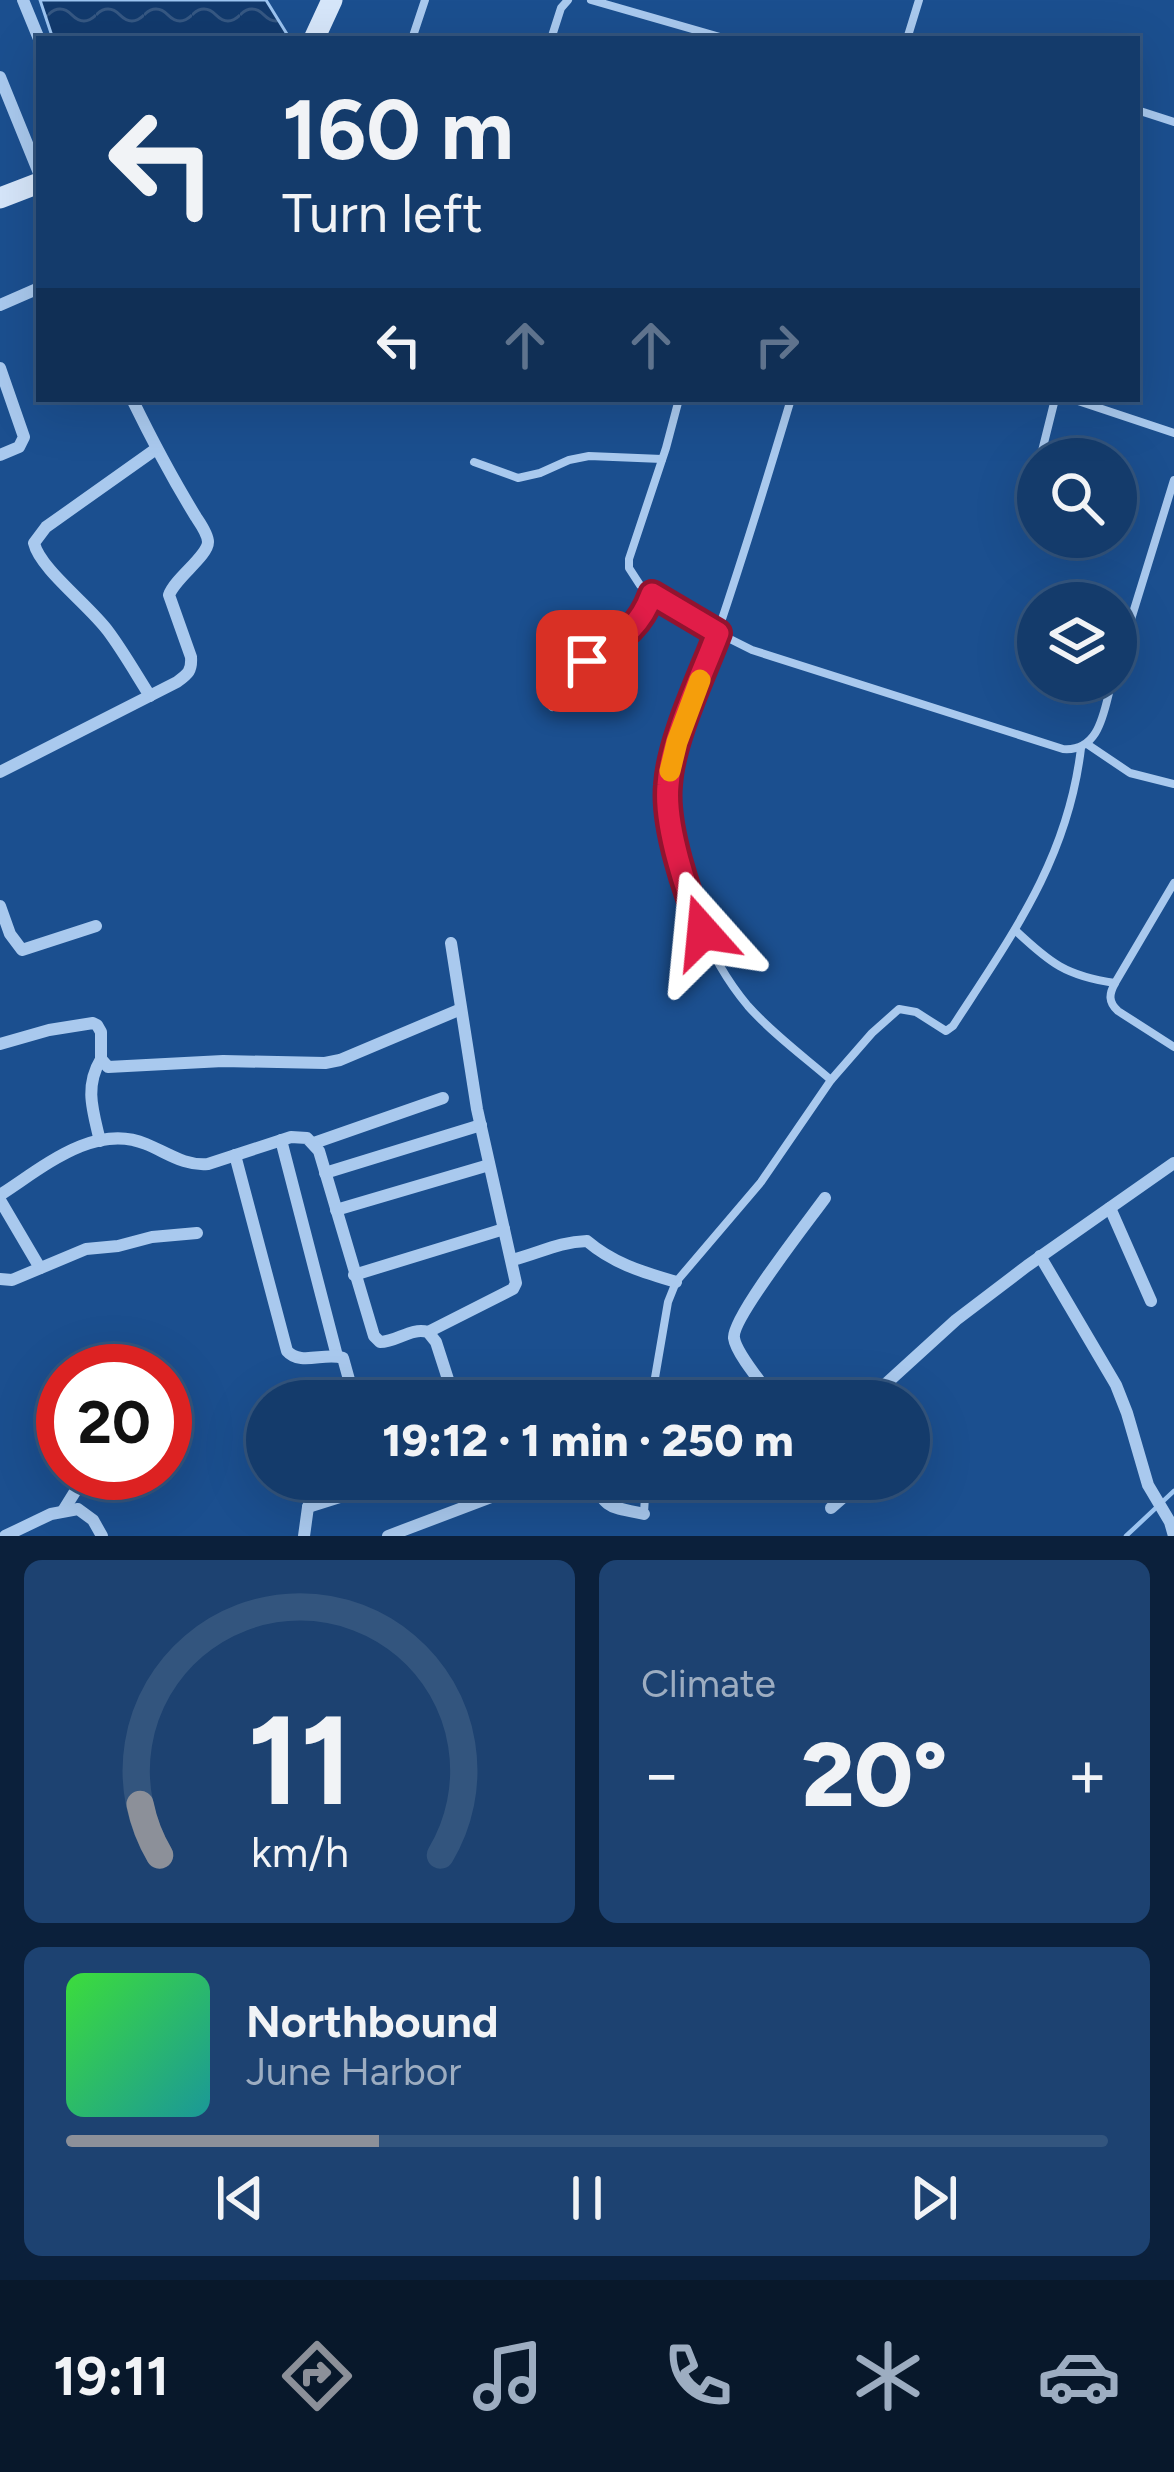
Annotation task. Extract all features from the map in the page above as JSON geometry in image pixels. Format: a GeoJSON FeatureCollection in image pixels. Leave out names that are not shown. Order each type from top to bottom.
{"type":"FeatureCollection","features":[{"type":"Feature","properties":{"kind":"street"},"geometry":{"type":"LineString","coordinates":[[22,0],[38,36]]}},
{"type":"Feature","properties":{"kind":"street"},"geometry":{"type":"LineString","coordinates":[[315,36],[332,0]]}},
{"type":"Feature","properties":{"kind":"street"},"geometry":{"type":"LineString","coordinates":[[0,76],[36,166]]}},
{"type":"Feature","properties":{"kind":"street"},"geometry":{"type":"LineString","coordinates":[[0,198],[36,184]]}},
{"type":"Feature","properties":{"kind":"street"},"geometry":{"type":"LineString","coordinates":[[0,305],[36,290]]}},
{"type":"Feature","properties":{"kind":"street"},"geometry":{"type":"LineString","coordinates":[[0,368],[24,437],[19,446],[0,455]]}},
{"type":"Feature","properties":{"kind":"street"},"geometry":{"type":"LineString","coordinates":[[0,772],[177,682],[191,667],[169,595],[208,543],[133,402]]}},
{"type":"Feature","properties":{"kind":"street"},"geometry":{"type":"LineString","coordinates":[[150,696],[107,630],[40,560],[34,543],[46,527],[156,449]]}},
{"type":"Feature","properties":{"kind":"street"},"geometry":{"type":"LineString","coordinates":[[0,906],[22,950],[96,926]]}},
{"type":"Feature","properties":{"kind":"street"},"geometry":{"type":"LineString","coordinates":[[314,1143],[369,1326],[380,1342],[428,1331],[513,1289],[512,1260],[481,1125],[451,943]]}},
{"type":"Feature","properties":{"kind":"street"},"geometry":{"type":"LineString","coordinates":[[0,952],[17,946]]}},
{"type":"Feature","properties":{"kind":"street"},"geometry":{"type":"LineString","coordinates":[[101,1059],[108,1067],[223,1061],[325,1063],[461,1009]]}},
{"type":"Feature","properties":{"kind":"street"},"geometry":{"type":"LineString","coordinates":[[0,1044],[50,1030],[98,1024],[101,1059],[92,1073],[90,1094],[100,1141]]}},
{"type":"Feature","properties":{"kind":"street"},"geometry":{"type":"LineString","coordinates":[[40,1268],[0,1197],[76,1147],[129,1139],[198,1165],[280,1140],[300,1137],[314,1143],[443,1097]]}},
{"type":"Feature","properties":{"kind":"street"},"geometry":{"type":"LineString","coordinates":[[325,1173],[481,1125]]}},
{"type":"Feature","properties":{"kind":"street"},"geometry":{"type":"LineString","coordinates":[[280,1140],[338,1356],[346,1362],[350,1380]]}},
{"type":"Feature","properties":{"kind":"street"},"geometry":{"type":"LineString","coordinates":[[235,1155],[287,1351],[298,1359],[338,1356]]}},
{"type":"Feature","properties":{"kind":"street"},"geometry":{"type":"LineString","coordinates":[[890,1380],[956,1320],[1174,1163]]}},
{"type":"Feature","properties":{"kind":"street"},"geometry":{"type":"LineString","coordinates":[[336,1210],[489,1166]]}},
{"type":"Feature","properties":{"kind":"street"},"geometry":{"type":"LineString","coordinates":[[760,1380],[734,1340],[734,1332],[749,1303],[825,1198]]}},
{"type":"Feature","properties":{"kind":"street"},"geometry":{"type":"LineString","coordinates":[[1110,1208],[1151,1301]]}},
{"type":"Feature","properties":{"kind":"street"},"geometry":{"type":"LineString","coordinates":[[354,1275],[504,1229]]}},
{"type":"Feature","properties":{"kind":"street"},"geometry":{"type":"LineString","coordinates":[[0,1279],[12,1280],[86,1249],[197,1233]]}},
{"type":"Feature","properties":{"kind":"street"},"geometry":{"type":"LineString","coordinates":[[512,1260],[561,1242],[587,1241],[623,1266],[676,1282]]}},
{"type":"Feature","properties":{"kind":"street"},"geometry":{"type":"LineString","coordinates":[[1040,1256],[1116,1385],[1174,1536]]}},
{"type":"Feature","properties":{"kind":"street"},"geometry":{"type":"LineString","coordinates":[[428,1331],[448,1380]]}},
{"type":"Feature","properties":{"kind":"street"},"geometry":{"type":"LineString","coordinates":[[63,1511],[70,1500]]}},
{"type":"Feature","properties":{"kind":"street"},"geometry":{"type":"LineString","coordinates":[[304,1536],[311,1500]]}},
{"type":"Feature","properties":{"kind":"street"},"geometry":{"type":"LineString","coordinates":[[308,1508],[333,1500]]}},
{"type":"Feature","properties":{"kind":"street"},"geometry":{"type":"LineString","coordinates":[[388,1536],[483,1500]]}},
{"type":"Feature","properties":{"kind":"street"},"geometry":{"type":"LineString","coordinates":[[601,1500],[610,1508],[644,1514]]}},
{"type":"Feature","properties":{"kind":"street"},"geometry":{"type":"LineString","coordinates":[[831,1508],[840,1500]]}},
{"type":"Feature","properties":{"kind":"street"},"geometry":{"type":"LineString","coordinates":[[5,1536],[51,1514],[78,1509],[103,1536]]}},
{"type":"Feature","properties":{"kind":"lane"},"geometry":{"type":"LineString","coordinates":[[413,36],[424,0]]}},
{"type":"Feature","properties":{"kind":"lane"},"geometry":{"type":"LineString","coordinates":[[552,36],[568,0]]}},
{"type":"Feature","properties":{"kind":"lane"},"geometry":{"type":"LineString","coordinates":[[591,0],[690,34]]}},
{"type":"Feature","properties":{"kind":"lane"},"geometry":{"type":"LineString","coordinates":[[908,36],[919,0]]}},
{"type":"Feature","properties":{"kind":"lane"},"geometry":{"type":"LineString","coordinates":[[1140,111],[1174,122]]}},
{"type":"Feature","properties":{"kind":"lane"},"geometry":{"type":"LineString","coordinates":[[678,402],[628,559],[634,578],[652,594],[718,633],[777,660],[1063,749],[1084,746],[1130,773],[1174,784]]}},
{"type":"Feature","properties":{"kind":"lane"},"geometry":{"type":"LineString","coordinates":[[790,402],[671,765],[668,800],[692,905],[725,975],[749,1007],[831,1080]]}},
{"type":"Feature","properties":{"kind":"lane"},"geometry":{"type":"LineString","coordinates":[[1045,438],[1053,402]]}},
{"type":"Feature","properties":{"kind":"lane"},"geometry":{"type":"LineString","coordinates":[[1081,402],[1174,433]]}},
{"type":"Feature","properties":{"kind":"lane"},"geometry":{"type":"LineString","coordinates":[[475,462],[518,478],[589,456],[662,459]]}},
{"type":"Feature","properties":{"kind":"lane"},"geometry":{"type":"LineString","coordinates":[[1137,600],[1174,480]]}},
{"type":"Feature","properties":{"kind":"lane"},"geometry":{"type":"LineString","coordinates":[[552,707],[582,665],[636,626],[652,594]]}},
{"type":"Feature","properties":{"kind":"lane"},"geometry":{"type":"LineString","coordinates":[[655,1380],[668,1302],[676,1282],[761,1182],[831,1080],[899,1009],[950,1030],[1048,869],[1068,817],[1084,746],[1096,734],[1106,702]]}},
{"type":"Feature","properties":{"kind":"lane"},"geometry":{"type":"LineString","coordinates":[[1174,883],[1110,997],[1113,1007],[1174,1047]]}},
{"type":"Feature","properties":{"kind":"lane"},"geometry":{"type":"LineString","coordinates":[[1015,930],[1064,970],[1115,982]]}},
{"type":"Feature","properties":{"kind":"lane"},"geometry":{"type":"LineString","coordinates":[[644,1514],[645,1500]]}},
{"type":"Feature","properties":{"kind":"water"},"geometry":{"type":"Polygon","coordinates":[[[40,0],[266,0],[288,36],[52,36],[40,0]]]}},
{"type":"Feature","properties":{"kind":"waterway"},"geometry":{"type":"LineString","coordinates":[[1126,1536],[1174,1491]]}},
{"type":"Feature","properties":{"kind":"slow traffic"},"geometry":{"type":"LineString","coordinates":[[670,771],[700,680]]}},
{"type":"Feature","properties":{"kind":"route"},"geometry":{"type":"LineString","coordinates":[[587,661],[636,626],[652,594],[718,633],[677,742],[668,784],[671,825],[703,932]]}}]}
